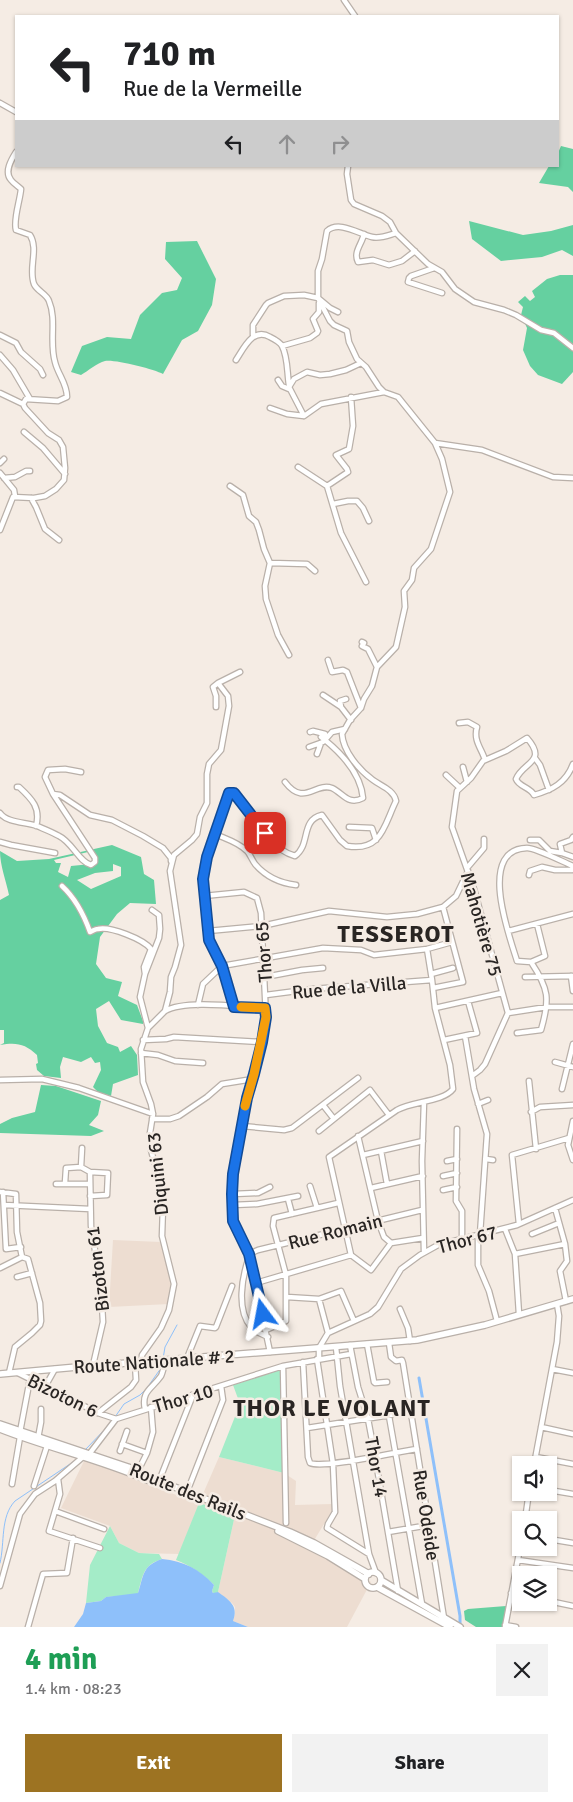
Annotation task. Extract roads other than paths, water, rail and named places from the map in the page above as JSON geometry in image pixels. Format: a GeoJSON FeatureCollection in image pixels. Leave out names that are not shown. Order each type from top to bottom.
{"type":"FeatureCollection","features":[{"type":"Feature","properties":{"kind":"main road","name":"Route Nationale # 2"},"geometry":{"type":"LineString","coordinates":[[0,1374],[93,1365],[410,1341],[447,1334],[570,1300]]}},
{"type":"Feature","properties":{"kind":"main road","name":"Route des Rails"},"geometry":{"type":"LineString","coordinates":[[0,1424],[47,1446],[87,1454],[138,1471],[290,1532],[314,1543],[370,1575]]}},
{"type":"Feature","properties":{"kind":"main road","name":"Route des Rails"},"geometry":{"type":"LineString","coordinates":[[0,1429],[38,1438],[77,1452]]}},
{"type":"Feature","properties":{"kind":"main road","name":"Route des Rails"},"geometry":{"type":"LineString","coordinates":[[87,1454],[286,1534],[370,1575]]}},
{"type":"Feature","properties":{"kind":"main road"},"geometry":{"type":"LineString","coordinates":[[450,1627],[377,1587],[370,1587],[366,1584],[370,1575],[379,1576],[381,1580],[398,1591],[460,1627]]}},
{"type":"Feature","properties":{"kind":"main road"},"geometry":{"type":"LineString","coordinates":[[377,1587],[381,1580]]}},
{"type":"Feature","properties":{"kind":"street"},"geometry":{"type":"LineString","coordinates":[[344,0],[354,15]]}},
{"type":"Feature","properties":{"kind":"street"},"geometry":{"type":"LineString","coordinates":[[0,103],[15,111]]}},
{"type":"Feature","properties":{"kind":"street"},"geometry":{"type":"LineString","coordinates":[[15,154],[9,165],[8,173],[10,180],[21,189],[14,225],[16,230],[32,237],[34,284],[49,298],[53,326],[52,344],[54,361],[67,387],[67,397],[58,401],[30,398],[24,401],[23,404]]}},
{"type":"Feature","properties":{"kind":"street"},"geometry":{"type":"LineString","coordinates":[[348,167],[347,174],[351,200],[354,204],[378,214],[390,222],[396,233],[434,268],[442,272],[455,289],[474,302],[504,310],[540,330],[554,333],[573,348]]}},
{"type":"Feature","properties":{"kind":"street"},"geometry":{"type":"LineString","coordinates":[[282,346],[310,338],[318,331],[313,319],[319,312],[318,270],[329,228],[339,227],[373,237],[396,233]]}},
{"type":"Feature","properties":{"kind":"street"},"geometry":{"type":"LineString","coordinates":[[364,234],[357,255],[358,262],[373,260],[389,266],[402,261],[415,251]]}},
{"type":"Feature","properties":{"kind":"street"},"geometry":{"type":"LineString","coordinates":[[434,268],[412,276],[408,282],[442,293]]}},
{"type":"Feature","properties":{"kind":"street"},"geometry":{"type":"LineString","coordinates":[[236,360],[253,335],[253,325],[268,303],[284,296],[293,295],[318,298],[338,312]]}},
{"type":"Feature","properties":{"kind":"street"},"geometry":{"type":"LineString","coordinates":[[318,298],[330,321],[347,331],[352,350],[384,392]]}},
{"type":"Feature","properties":{"kind":"street"},"geometry":{"type":"LineString","coordinates":[[0,335],[16,343],[21,352],[40,369],[43,375]]}},
{"type":"Feature","properties":{"kind":"street"},"geometry":{"type":"LineString","coordinates":[[253,335],[267,335],[282,346],[286,360],[289,387],[304,416]]}},
{"type":"Feature","properties":{"kind":"street"},"geometry":{"type":"LineString","coordinates":[[0,355],[19,378],[30,398]]}},
{"type":"Feature","properties":{"kind":"street"},"geometry":{"type":"LineString","coordinates":[[289,387],[294,379],[307,372],[320,375],[330,374],[346,370],[361,363]]}},
{"type":"Feature","properties":{"kind":"street"},"geometry":{"type":"LineString","coordinates":[[278,380],[282,386],[289,387]]}},
{"type":"Feature","properties":{"kind":"street"},"geometry":{"type":"LineString","coordinates":[[234,1007],[222,966],[209,940],[204,896],[204,870],[225,800],[229,793],[234,793],[271,842],[288,854],[295,856],[300,853],[302,848],[307,826],[316,817],[322,815],[340,840],[347,846],[366,845],[376,840],[384,830],[396,801],[395,796],[371,778],[350,755],[342,738],[345,729],[361,708],[375,680],[377,667],[396,647],[405,607],[404,591],[412,580],[414,568],[431,549],[450,492],[442,459],[435,443],[398,397],[384,392],[351,397],[321,404],[304,416],[286,414],[270,408]]}},
{"type":"Feature","properties":{"kind":"street"},"geometry":{"type":"LineString","coordinates":[[0,393],[23,404],[48,433],[59,440],[63,447],[65,474],[64,480],[56,490],[45,496],[31,498],[15,496]]}},
{"type":"Feature","properties":{"kind":"street"},"geometry":{"type":"LineString","coordinates":[[327,486],[348,472],[336,454],[349,449],[353,426],[351,397]]}},
{"type":"Feature","properties":{"kind":"street"},"geometry":{"type":"LineString","coordinates":[[24,432],[43,448],[65,474]]}},
{"type":"Feature","properties":{"kind":"street"},"geometry":{"type":"LineString","coordinates":[[435,443],[482,450],[553,477],[573,478]]}},
{"type":"Feature","properties":{"kind":"street"},"geometry":{"type":"LineString","coordinates":[[298,467],[327,486],[341,534],[366,582]]}},
{"type":"Feature","properties":{"kind":"street"},"geometry":{"type":"LineString","coordinates":[[4,478],[15,477],[30,471]]}},
{"type":"Feature","properties":{"kind":"street"},"geometry":{"type":"LineString","coordinates":[[0,473],[14,490],[15,496],[12,499],[0,530]]}},
{"type":"Feature","properties":{"kind":"street"},"geometry":{"type":"LineString","coordinates":[[230,486],[243,495],[249,516],[256,522],[270,563],[265,586],[266,599],[278,635],[289,655]]}},
{"type":"Feature","properties":{"kind":"street"},"geometry":{"type":"LineString","coordinates":[[31,498],[45,529],[59,540]]}},
{"type":"Feature","properties":{"kind":"street"},"geometry":{"type":"LineString","coordinates":[[333,504],[357,501],[363,508],[369,521]]}},
{"type":"Feature","properties":{"kind":"street"},"geometry":{"type":"LineString","coordinates":[[270,563],[307,564],[315,572]]}},
{"type":"Feature","properties":{"kind":"street"},"geometry":{"type":"LineString","coordinates":[[362,642],[364,643],[362,646],[368,649],[377,667]]}},
{"type":"Feature","properties":{"kind":"street"},"geometry":{"type":"LineString","coordinates":[[328,660],[332,672],[343,670],[347,672],[361,708]]}},
{"type":"Feature","properties":{"kind":"street"},"geometry":{"type":"LineString","coordinates":[[216,707],[216,696],[213,688],[218,683],[240,672]]}},
{"type":"Feature","properties":{"kind":"street"},"geometry":{"type":"LineString","coordinates":[[171,861],[178,850],[197,834],[200,817],[207,803],[209,764],[221,750],[229,706],[228,696],[218,683]]}},
{"type":"Feature","properties":{"kind":"street"},"geometry":{"type":"LineString","coordinates":[[323,695],[341,707],[351,720]]}},
{"type":"Feature","properties":{"kind":"street"},"geometry":{"type":"LineString","coordinates":[[341,707],[340,701],[346,699]]}},
{"type":"Feature","properties":{"kind":"street"},"geometry":{"type":"LineString","coordinates":[[460,723],[468,722],[476,727],[475,734],[478,748],[485,760]]}},
{"type":"Feature","properties":{"kind":"street"},"geometry":{"type":"LineString","coordinates":[[310,732],[327,734],[345,729]]}},
{"type":"Feature","properties":{"kind":"street"},"geometry":{"type":"LineString","coordinates":[[316,754],[327,734]]}},
{"type":"Feature","properties":{"kind":"street"},"geometry":{"type":"LineString","coordinates":[[446,775],[460,788],[471,778],[485,760],[506,751],[527,738],[534,748],[535,758],[540,765],[549,790]]}},
{"type":"Feature","properties":{"kind":"street"},"geometry":{"type":"LineString","coordinates":[[309,747],[324,741]]}},
{"type":"Feature","properties":{"kind":"street"},"geometry":{"type":"LineString","coordinates":[[285,782],[290,788],[306,794],[325,788],[332,788],[340,795],[351,800],[358,801],[363,798],[361,784],[356,775],[324,741]]}},
{"type":"Feature","properties":{"kind":"street"},"geometry":{"type":"LineString","coordinates":[[535,758],[532,763],[520,772],[516,779],[518,783],[534,795],[549,790],[565,779],[573,764]]}},
{"type":"Feature","properties":{"kind":"street"},"geometry":{"type":"LineString","coordinates":[[463,767],[467,782]]}},
{"type":"Feature","properties":{"kind":"street"},"geometry":{"type":"LineString","coordinates":[[0,813],[6,818],[36,826],[64,838],[85,863],[91,865],[95,862],[95,858],[53,794],[45,777],[48,770],[65,769],[81,772]]}},
{"type":"Feature","properties":{"kind":"street"},"geometry":{"type":"LineString","coordinates":[[17,787],[27,794],[36,807],[38,815],[36,826]]}},
{"type":"Feature","properties":{"kind":"street","name":"Mahotière 75"},"geometry":{"type":"LineString","coordinates":[[460,788],[457,791],[452,827],[468,869],[508,1012]]}},
{"type":"Feature","properties":{"kind":"street"},"geometry":{"type":"LineString","coordinates":[[53,794],[60,795],[90,815],[112,820],[143,836],[163,848],[171,858],[170,871],[180,945],[171,977],[170,992],[165,1011]]}},
{"type":"Feature","properties":{"kind":"street"},"geometry":{"type":"LineString","coordinates":[[349,827],[372,828],[376,840]]}},
{"type":"Feature","properties":{"kind":"street"},"geometry":{"type":"LineString","coordinates":[[215,834],[237,843],[247,851],[267,876],[296,885]]}},
{"type":"Feature","properties":{"kind":"street"},"geometry":{"type":"LineString","coordinates":[[562,853],[560,844],[571,840],[573,837]]}},
{"type":"Feature","properties":{"kind":"street"},"geometry":{"type":"LineString","coordinates":[[208,931],[262,926],[329,911],[387,917],[417,914],[443,907],[456,896],[468,869],[484,848],[484,839]]}},
{"type":"Feature","properties":{"kind":"street"},"geometry":{"type":"LineString","coordinates":[[530,840],[539,840],[550,851],[573,857]]}},
{"type":"Feature","properties":{"kind":"street"},"geometry":{"type":"LineString","coordinates":[[0,842],[55,852]]}},
{"type":"Feature","properties":{"kind":"street"},"geometry":{"type":"LineString","coordinates":[[529,875],[530,871],[542,867],[555,870],[572,870],[573,866],[528,848],[517,850],[505,858],[499,873],[499,887],[508,931],[517,961],[531,962],[545,956],[537,924]]}},
{"type":"Feature","properties":{"kind":"street"},"geometry":{"type":"LineString","coordinates":[[62,886],[71,895],[86,920],[90,932],[99,928],[113,930],[147,944],[151,949],[144,967],[145,974]]}},
{"type":"Feature","properties":{"kind":"street","name":"Thor 65"},"geometry":{"type":"LineString","coordinates":[[204,896],[244,892],[257,898],[261,913],[266,1017],[262,1042],[247,1098],[233,1174],[232,1194],[233,1221],[249,1255],[270,1352]]}},
{"type":"Feature","properties":{"kind":"street"},"geometry":{"type":"LineString","coordinates":[[433,988],[463,982],[443,907]]}},
{"type":"Feature","properties":{"kind":"street"},"geometry":{"type":"LineString","coordinates":[[148,1028],[140,997],[145,974],[159,938],[159,915],[152,910]]}},
{"type":"Feature","properties":{"kind":"street"},"geometry":{"type":"LineString","coordinates":[[508,931],[573,914]]}},
{"type":"Feature","properties":{"kind":"street"},"geometry":{"type":"LineString","coordinates":[[198,1005],[203,984],[222,966],[323,948],[361,950],[374,955],[427,950],[452,942]]}},
{"type":"Feature","properties":{"kind":"street"},"geometry":{"type":"LineString","coordinates":[[423,1238],[391,1243],[371,1270],[351,1255],[329,1156],[405,1106],[447,1096],[453,1089],[450,1065],[435,1008],[427,950]]}},
{"type":"Feature","properties":{"kind":"street"},"geometry":{"type":"LineString","coordinates":[[517,1033],[541,1030],[548,1007],[546,988],[531,962]]}},
{"type":"Feature","properties":{"kind":"street"},"geometry":{"type":"LineString","coordinates":[[265,977],[323,968]]}},
{"type":"Feature","properties":{"kind":"street","name":"Rue de la Villa"},"geometry":{"type":"LineString","coordinates":[[266,996],[312,989],[432,977],[453,968]]}},
{"type":"Feature","properties":{"kind":"street"},"geometry":{"type":"LineString","coordinates":[[525,977],[572,976],[573,990]]}},
{"type":"Feature","properties":{"kind":"street"},"geometry":{"type":"LineString","coordinates":[[435,1008],[502,993]]}},
{"type":"Feature","properties":{"kind":"street"},"geometry":{"type":"LineString","coordinates":[[444,1040],[475,1034],[477,1031],[468,1001]]}},
{"type":"Feature","properties":{"kind":"street"},"geometry":{"type":"LineString","coordinates":[[165,1011],[178,1006],[198,1005],[265,1008]]}},
{"type":"Feature","properties":{"kind":"street"},"geometry":{"type":"LineString","coordinates":[[472,1076],[484,1064],[508,1012],[573,1006]]}},
{"type":"Feature","properties":{"kind":"street","name":"Diquini 63"},"geometry":{"type":"LineString","coordinates":[[98,1413],[131,1387],[136,1380],[138,1362],[161,1328],[169,1310],[174,1284],[162,1236],[163,1207],[151,1150],[150,1133],[153,1117],[151,1104],[143,1082],[141,1053],[143,1040],[148,1028],[165,1011]]}},
{"type":"Feature","properties":{"kind":"street"},"geometry":{"type":"LineString","coordinates":[[465,1036],[478,1104],[487,1134],[478,1265],[489,1291],[497,1321]]}},
{"type":"Feature","properties":{"kind":"street"},"geometry":{"type":"LineString","coordinates":[[143,1040],[166,1040],[174,1037],[262,1042]]}},
{"type":"Feature","properties":{"kind":"street"},"geometry":{"type":"LineString","coordinates":[[562,1089],[570,1066],[573,1044]]}},
{"type":"Feature","properties":{"kind":"street"},"geometry":{"type":"LineString","coordinates":[[141,1053],[158,1055],[175,1061],[203,1063]]}},
{"type":"Feature","properties":{"kind":"street"},"geometry":{"type":"LineString","coordinates":[[555,1062],[570,1066]]}},
{"type":"Feature","properties":{"kind":"street"},"geometry":{"type":"LineString","coordinates":[[0,1080],[42,1079],[79,1088],[153,1117],[170,1119],[179,1116],[222,1084],[253,1078]]}},
{"type":"Feature","properties":{"kind":"street"},"geometry":{"type":"LineString","coordinates":[[242,1126],[284,1130],[292,1128],[358,1078]]}},
{"type":"Feature","properties":{"kind":"street"},"geometry":{"type":"LineString","coordinates":[[529,1081],[536,1149]]}},
{"type":"Feature","properties":{"kind":"street"},"geometry":{"type":"LineString","coordinates":[[319,1131],[370,1090],[390,1115]]}},
{"type":"Feature","properties":{"kind":"street"},"geometry":{"type":"LineString","coordinates":[[478,1104],[488,1100]]}},
{"type":"Feature","properties":{"kind":"street"},"geometry":{"type":"LineString","coordinates":[[424,1102],[422,1141],[424,1252]]}},
{"type":"Feature","properties":{"kind":"street"},"geometry":{"type":"LineString","coordinates":[[324,1105],[334,1120]]}},
{"type":"Feature","properties":{"kind":"street"},"geometry":{"type":"LineString","coordinates":[[531,1112],[540,1107],[573,1105]]}},
{"type":"Feature","properties":{"kind":"street"},"geometry":{"type":"LineString","coordinates":[[573,1121],[568,1145],[573,1160]]}},
{"type":"Feature","properties":{"kind":"street"},"geometry":{"type":"LineString","coordinates":[[457,1129],[456,1202],[462,1211],[462,1238]]}},
{"type":"Feature","properties":{"kind":"street"},"geometry":{"type":"LineString","coordinates":[[358,1136],[378,1221],[384,1237],[391,1243]]}},
{"type":"Feature","properties":{"kind":"street"},"geometry":{"type":"LineString","coordinates":[[519,1224],[512,1155],[569,1138]]}},
{"type":"Feature","properties":{"kind":"street"},"geometry":{"type":"LineString","coordinates":[[363,1155],[422,1141]]}},
{"type":"Feature","properties":{"kind":"street"},"geometry":{"type":"LineString","coordinates":[[81,1167],[82,1148]]}},
{"type":"Feature","properties":{"kind":"street"},"geometry":{"type":"LineString","coordinates":[[381,1151],[387,1184]]}},
{"type":"Feature","properties":{"kind":"street"},"geometry":{"type":"LineString","coordinates":[[486,1159],[493,1160]]}},
{"type":"Feature","properties":{"kind":"street"},"geometry":{"type":"LineString","coordinates":[[447,1161],[457,1160]]}},
{"type":"Feature","properties":{"kind":"street"},"geometry":{"type":"LineString","coordinates":[[65,1184],[66,1168],[81,1167],[90,1172],[108,1173],[107,1195],[90,1196]]}},
{"type":"Feature","properties":{"kind":"street","name":"Bizoton 61"},"geometry":{"type":"LineString","coordinates":[[90,1172],[91,1226],[101,1287],[103,1322],[93,1365]]}},
{"type":"Feature","properties":{"kind":"street"},"geometry":{"type":"LineString","coordinates":[[443,1176],[457,1173]]}},
{"type":"Feature","properties":{"kind":"street"},"geometry":{"type":"LineString","coordinates":[[371,1188],[423,1176]]}},
{"type":"Feature","properties":{"kind":"street"},"geometry":{"type":"LineString","coordinates":[[56,1184],[89,1184]]}},
{"type":"Feature","properties":{"kind":"street"},"geometry":{"type":"LineString","coordinates":[[310,1186],[317,1208]]}},
{"type":"Feature","properties":{"kind":"street"},"geometry":{"type":"LineString","coordinates":[[232,1194],[258,1193],[270,1187]]}},
{"type":"Feature","properties":{"kind":"street"},"geometry":{"type":"LineString","coordinates":[[443,1190],[456,1188]]}},
{"type":"Feature","properties":{"kind":"street"},"geometry":{"type":"LineString","coordinates":[[21,1247],[6,1249],[4,1205],[1,1192],[15,1193],[17,1232],[21,1247],[22,1257]]}},
{"type":"Feature","properties":{"kind":"street"},"geometry":{"type":"LineString","coordinates":[[233,1205],[252,1204],[298,1196]]}},
{"type":"Feature","properties":{"kind":"street"},"geometry":{"type":"LineString","coordinates":[[288,1199],[292,1214]]}},
{"type":"Feature","properties":{"kind":"street","name":"Thor 67"},"geometry":{"type":"LineString","coordinates":[[328,1333],[370,1314],[378,1307],[401,1269],[424,1252],[438,1245],[462,1238],[505,1229],[573,1200]]}},
{"type":"Feature","properties":{"kind":"street"},"geometry":{"type":"LineString","coordinates":[[266,1330],[286,1321],[286,1275],[273,1226],[274,1218],[338,1203]]}},
{"type":"Feature","properties":{"kind":"street"},"geometry":{"type":"LineString","coordinates":[[4,1205],[90,1209]]}},
{"type":"Feature","properties":{"kind":"street"},"geometry":{"type":"LineString","coordinates":[[555,1208],[565,1244],[566,1262],[560,1271],[570,1300]]}},
{"type":"Feature","properties":{"kind":"street","name":"Rue Romain"},"geometry":{"type":"LineString","coordinates":[[249,1255],[278,1245],[422,1210]]}},
{"type":"Feature","properties":{"kind":"street"},"geometry":{"type":"LineString","coordinates":[[532,1234],[559,1224]]}},
{"type":"Feature","properties":{"kind":"street"},"geometry":{"type":"LineString","coordinates":[[505,1229],[515,1254],[519,1314]]}},
{"type":"Feature","properties":{"kind":"street"},"geometry":{"type":"LineString","coordinates":[[515,1254],[565,1244]]}},
{"type":"Feature","properties":{"kind":"street"},"geometry":{"type":"LineString","coordinates":[[249,1255],[243,1285],[242,1312],[252,1329],[268,1337]]}},
{"type":"Feature","properties":{"kind":"street"},"geometry":{"type":"LineString","coordinates":[[256,1283],[351,1255]]}},
{"type":"Feature","properties":{"kind":"street"},"geometry":{"type":"LineString","coordinates":[[0,1268],[22,1257],[28,1259],[40,1303],[40,1325],[15,1347],[10,1373]]}},
{"type":"Feature","properties":{"kind":"street"},"geometry":{"type":"LineString","coordinates":[[17,1277],[32,1274]]}},
{"type":"Feature","properties":{"kind":"street"},"geometry":{"type":"LineString","coordinates":[[187,1358],[200,1326],[216,1327],[232,1286]]}},
{"type":"Feature","properties":{"kind":"street"},"geometry":{"type":"LineString","coordinates":[[287,1297],[319,1299],[340,1291],[354,1320]]}},
{"type":"Feature","properties":{"kind":"street"},"geometry":{"type":"LineString","coordinates":[[319,1299],[328,1333],[319,1348],[318,1359],[333,1464],[335,1512],[327,1528],[369,1554]]}},
{"type":"Feature","properties":{"kind":"street"},"geometry":{"type":"LineString","coordinates":[[536,1456],[557,1342],[559,1316],[557,1304]]}},
{"type":"Feature","properties":{"kind":"street"},"geometry":{"type":"LineString","coordinates":[[400,1309],[408,1328],[410,1341]]}},
{"type":"Feature","properties":{"kind":"street","name":"Rue Odeide"},"geometry":{"type":"LineString","coordinates":[[389,1343],[391,1357],[396,1360],[402,1360],[412,1407],[410,1412],[444,1618]]}},
{"type":"Feature","properties":{"kind":"street"},"geometry":{"type":"LineString","coordinates":[[367,1344],[374,1382],[387,1382]]}},
{"type":"Feature","properties":{"kind":"street","name":"Thor 14"},"geometry":{"type":"LineString","coordinates":[[350,1345],[358,1387],[368,1419],[398,1591]]}},
{"type":"Feature","properties":{"kind":"street"},"geometry":{"type":"LineString","coordinates":[[336,1347],[336,1357],[369,1554],[370,1575]]}},
{"type":"Feature","properties":{"kind":"street","name":"Thor 10"},"geometry":{"type":"LineString","coordinates":[[116,1419],[283,1366],[351,1354]]}},
{"type":"Feature","properties":{"kind":"street"},"geometry":{"type":"LineString","coordinates":[[145,1409],[144,1395],[161,1375],[166,1360]]}},
{"type":"Feature","properties":{"kind":"street"},"geometry":{"type":"LineString","coordinates":[[303,1362],[308,1457],[310,1463],[315,1466],[333,1464],[417,1449]]}},
{"type":"Feature","properties":{"kind":"street"},"geometry":{"type":"LineString","coordinates":[[283,1366],[286,1523]]}},
{"type":"Feature","properties":{"kind":"street"},"geometry":{"type":"LineString","coordinates":[[46,1385],[55,1369]]}},
{"type":"Feature","properties":{"kind":"street"},"geometry":{"type":"LineString","coordinates":[[552,1369],[573,1373]]}},
{"type":"Feature","properties":{"kind":"street","name":"Bizoton 6"},"geometry":{"type":"LineString","coordinates":[[18,1373],[46,1385],[98,1413],[116,1419]]}},
{"type":"Feature","properties":{"kind":"street"},"geometry":{"type":"LineString","coordinates":[[12,1484],[30,1379]]}},
{"type":"Feature","properties":{"kind":"street"},"geometry":{"type":"LineString","coordinates":[[187,1492],[223,1400],[221,1386]]}},
{"type":"Feature","properties":{"kind":"street"},"geometry":{"type":"LineString","coordinates":[[159,1481],[193,1395]]}},
{"type":"Feature","properties":{"kind":"street"},"geometry":{"type":"LineString","coordinates":[[138,1471],[147,1453],[154,1430],[151,1407]]}},
{"type":"Feature","properties":{"kind":"street"},"geometry":{"type":"LineString","coordinates":[[38,1438],[41,1409]]}},
{"type":"Feature","properties":{"kind":"street"},"geometry":{"type":"LineString","coordinates":[[306,1428],[410,1412]]}},
{"type":"Feature","properties":{"kind":"street"},"geometry":{"type":"LineString","coordinates":[[389,1416],[422,1606]]}},
{"type":"Feature","properties":{"kind":"street"},"geometry":{"type":"LineString","coordinates":[[0,1586],[20,1514],[35,1494],[58,1479],[87,1454],[116,1419]]}},
{"type":"Feature","properties":{"kind":"street"},"geometry":{"type":"LineString","coordinates":[[541,1427],[573,1434]]}},
{"type":"Feature","properties":{"kind":"street"},"geometry":{"type":"LineString","coordinates":[[120,1451],[126,1431]]}},
{"type":"Feature","properties":{"kind":"street"},"geometry":{"type":"LineString","coordinates":[[122,1444],[147,1453]]}},
{"type":"Feature","properties":{"kind":"street"},"geometry":{"type":"LineString","coordinates":[[34,1486],[47,1446]]}},
{"type":"Feature","properties":{"kind":"street"},"geometry":{"type":"LineString","coordinates":[[557,1461],[573,1464]]}},
{"type":"Feature","properties":{"kind":"street"},"geometry":{"type":"LineString","coordinates":[[58,1479],[60,1494],[49,1531],[100,1548]]}},
{"type":"Feature","properties":{"kind":"street"},"geometry":{"type":"LineString","coordinates":[[557,1491],[573,1494]]}},
{"type":"Feature","properties":{"kind":"street"},"geometry":{"type":"LineString","coordinates":[[56,1511],[104,1529]]}},
{"type":"Feature","properties":{"kind":"street"},"geometry":{"type":"LineString","coordinates":[[388,1532],[429,1526]]}},
{"type":"Feature","properties":{"kind":"street"},"geometry":{"type":"LineString","coordinates":[[28,1627],[43,1574],[67,1572],[73,1538]]}},
{"type":"Feature","properties":{"kind":"street"},"geometry":{"type":"LineString","coordinates":[[557,1540],[573,1543]]}},
{"type":"Feature","properties":{"kind":"street"},"geometry":{"type":"LineString","coordinates":[[516,1627],[505,1626],[519,1556]]}},
{"type":"Feature","properties":{"kind":"street"},"geometry":{"type":"LineString","coordinates":[[518,1560],[573,1568]]}},
{"type":"Feature","properties":{"kind":"street"},"geometry":{"type":"LineString","coordinates":[[557,1603],[573,1606]]}},
{"type":"Feature","properties":{"kind":"water"},"geometry":{"type":"Polygon","coordinates":[[[162,1559],[184,1564],[203,1574],[214,1585],[213,1593],[218,1592],[234,1607],[235,1616],[233,1621],[248,1627],[74,1627],[83,1614],[86,1603],[101,1601],[106,1597],[138,1593],[147,1568],[162,1559]]]}},
{"type":"Feature","properties":{"kind":"waterway"},"geometry":{"type":"LineString","coordinates":[[163,1359],[165,1347],[177,1325]]}},
{"type":"Feature","properties":{"kind":"waterway"},"geometry":{"type":"LineString","coordinates":[[115,1417],[124,1404],[140,1395],[147,1388],[161,1368],[162,1363]]}},
{"type":"Feature","properties":{"kind":"waterway"},"geometry":{"type":"LineString","coordinates":[[419,1378],[460,1625]]}},
{"type":"Feature","properties":{"kind":"waterway"},"geometry":{"type":"LineString","coordinates":[[86,1449],[110,1424]]}},
{"type":"Feature","properties":{"kind":"waterway"},"geometry":{"type":"LineString","coordinates":[[0,1563],[5,1522],[10,1507],[15,1501],[76,1460]]}},
{"type":"Feature","properties":{"kind":"district","name":"TESSEROT"},"geometry":{"type":"Point","coordinates":[396,934]}},
{"type":"Feature","properties":{"kind":"district","name":"THOR LE VOLANT"},"geometry":{"type":"Point","coordinates":[332,1408]}}]}
